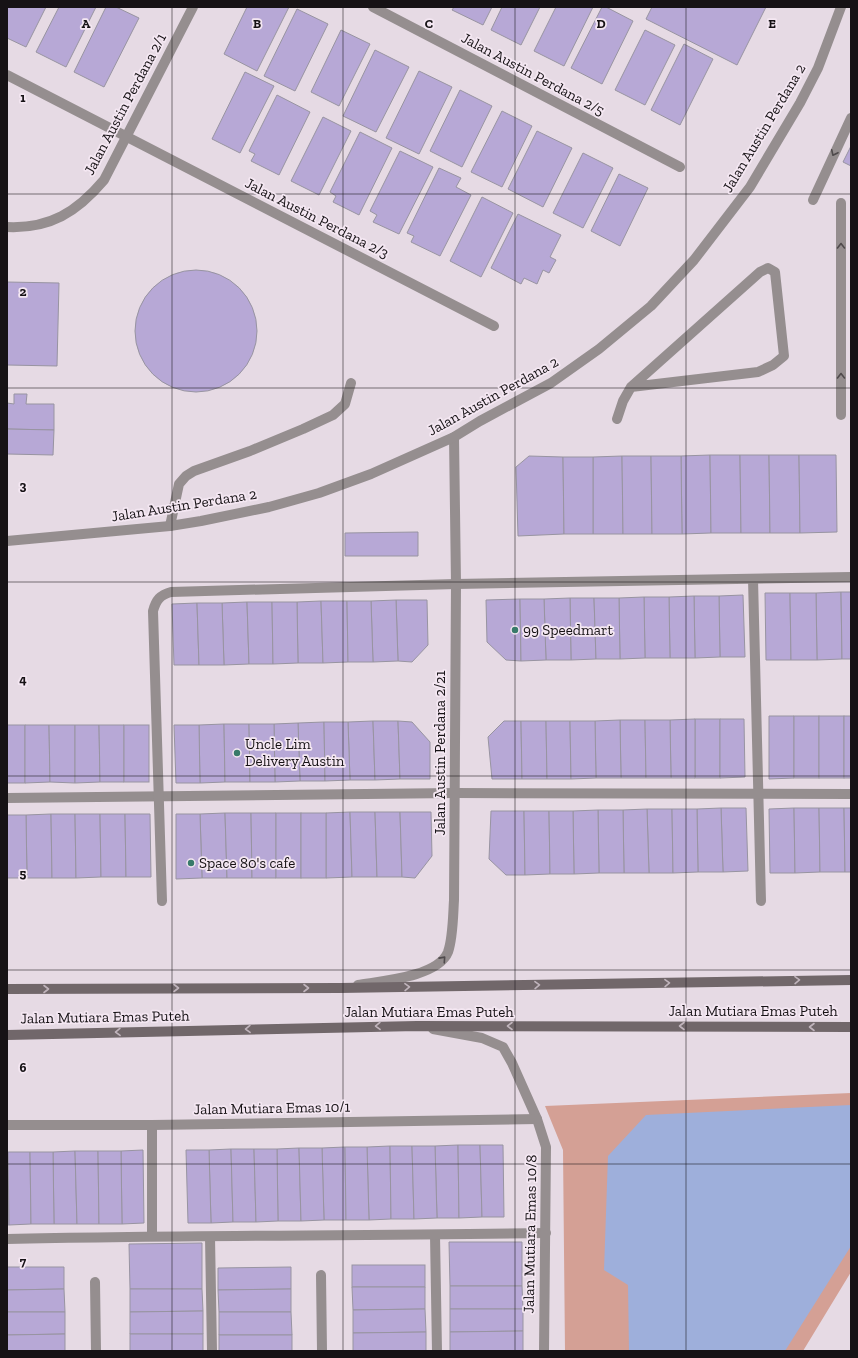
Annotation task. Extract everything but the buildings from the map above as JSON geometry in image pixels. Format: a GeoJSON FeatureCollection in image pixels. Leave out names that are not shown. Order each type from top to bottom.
{"type":"FeatureCollection","features":[{"type":"Feature","properties":{"kind":"street","name":"Jalan Austin Perdana 2/1"},"geometry":{"type":"LineString","coordinates":[[7,227],[29,226],[48,222],[63,216],[78,207],[91,196],[104,180],[193,7]]}},
{"type":"Feature","properties":{"kind":"street","name":"Jalan Austin Perdana 2/5"},"geometry":{"type":"LineString","coordinates":[[373,7],[680,167]]}},
{"type":"Feature","properties":{"kind":"street","name":"Jalan Austin Perdana 2"},"geometry":{"type":"LineString","coordinates":[[7,541],[55,538],[170,526],[269,507],[319,493],[371,474],[454,437],[480,421],[551,383],[599,349],[651,306],[694,260],[750,187],[800,102],[818,68],[841,7]]}},
{"type":"Feature","properties":{"kind":"street","name":"Jalan Austin Perdana 2/3"},"geometry":{"type":"LineString","coordinates":[[7,75],[494,326]]}},
{"type":"Feature","properties":{"kind":"street"},"geometry":{"type":"LineString","coordinates":[[813,200],[851,118]]}},
{"type":"Feature","properties":{"kind":"street"},"geometry":{"type":"LineString","coordinates":[[841,203],[841,415]]}},
{"type":"Feature","properties":{"kind":"street"},"geometry":{"type":"LineString","coordinates":[[617,418],[623,401],[631,387],[760,272],[768,268],[775,272],[784,356],[774,365],[758,372],[631,387]]}},
{"type":"Feature","properties":{"kind":"street"},"geometry":{"type":"LineString","coordinates":[[170,526],[179,484],[186,476],[194,470],[250,451],[297,432],[333,415],[346,404],[351,383]]}},
{"type":"Feature","properties":{"kind":"street","name":"Jalan Austin Perdana 2/21"},"geometry":{"type":"LineString","coordinates":[[340,988],[408,976],[431,968],[441,962],[447,953],[450,942],[454,900],[455,793],[456,584],[454,437]]}},
{"type":"Feature","properties":{"kind":"street"},"geometry":{"type":"LineString","coordinates":[[162,901],[154,611],[155,604],[159,598],[165,594],[171,592],[456,584],[851,577]]}},
{"type":"Feature","properties":{"kind":"street"},"geometry":{"type":"LineString","coordinates":[[752,579],[761,901]]}},
{"type":"Feature","properties":{"kind":"street"},"geometry":{"type":"LineString","coordinates":[[7,798],[455,793],[851,794]]}},
{"type":"Feature","properties":{"kind":"street","name":"Jalan Mutiara Emas Puteh"},"geometry":{"type":"LineString","coordinates":[[7,989],[340,988],[851,980]]}},
{"type":"Feature","properties":{"kind":"street","name":"Jalan Mutiara Emas Puteh"},"geometry":{"type":"LineString","coordinates":[[7,1034],[417,1026],[851,1027]]}},
{"type":"Feature","properties":{"kind":"street","name":"Jalan Mutiara Emas 10/8"},"geometry":{"type":"LineString","coordinates":[[417,1026],[482,1038],[503,1047],[512,1063],[537,1119],[546,1147],[544,1351]]}},
{"type":"Feature","properties":{"kind":"street","name":"Jalan Mutiara Emas 10/1"},"geometry":{"type":"LineString","coordinates":[[7,1125],[152,1125],[537,1119]]}},
{"type":"Feature","properties":{"kind":"street"},"geometry":{"type":"LineString","coordinates":[[152,1125],[152,1236]]}},
{"type":"Feature","properties":{"kind":"street"},"geometry":{"type":"LineString","coordinates":[[7,1239],[152,1236],[210,1237],[546,1233]]}},
{"type":"Feature","properties":{"kind":"street"},"geometry":{"type":"LineString","coordinates":[[435,1235],[437,1351]]}},
{"type":"Feature","properties":{"kind":"street"},"geometry":{"type":"LineString","coordinates":[[210,1237],[212,1351]]}},
{"type":"Feature","properties":{"kind":"street"},"geometry":{"type":"LineString","coordinates":[[321,1275],[322,1351]]}},
{"type":"Feature","properties":{"kind":"street"},"geometry":{"type":"LineString","coordinates":[[95,1282],[96,1351]]}},
{"type":"Feature","properties":{"kind":"shaded area"},"geometry":{"type":"Polygon","coordinates":[[[851,1093],[851,1272],[803,1351],[565,1351],[563,1150],[545,1106],[851,1093]]]}},
{"type":"Feature","properties":{"kind":"water"},"geometry":{"type":"Polygon","coordinates":[[[851,1105],[851,1246],[785,1351],[629,1351],[628,1285],[604,1270],[608,1156],[646,1115],[851,1105]]]}},
{"type":"Feature","properties":{"kind":"place","name":"99 Speedmart"},"geometry":{"type":"Point","coordinates":[515,630]}},
{"type":"Feature","properties":{"kind":"place","name":"Uncle Lim Delivery Austin"},"geometry":{"type":"Point","coordinates":[237,753]}},
{"type":"Feature","properties":{"kind":"place","name":"Space 80's cafe"},"geometry":{"type":"Point","coordinates":[191,863]}}]}
